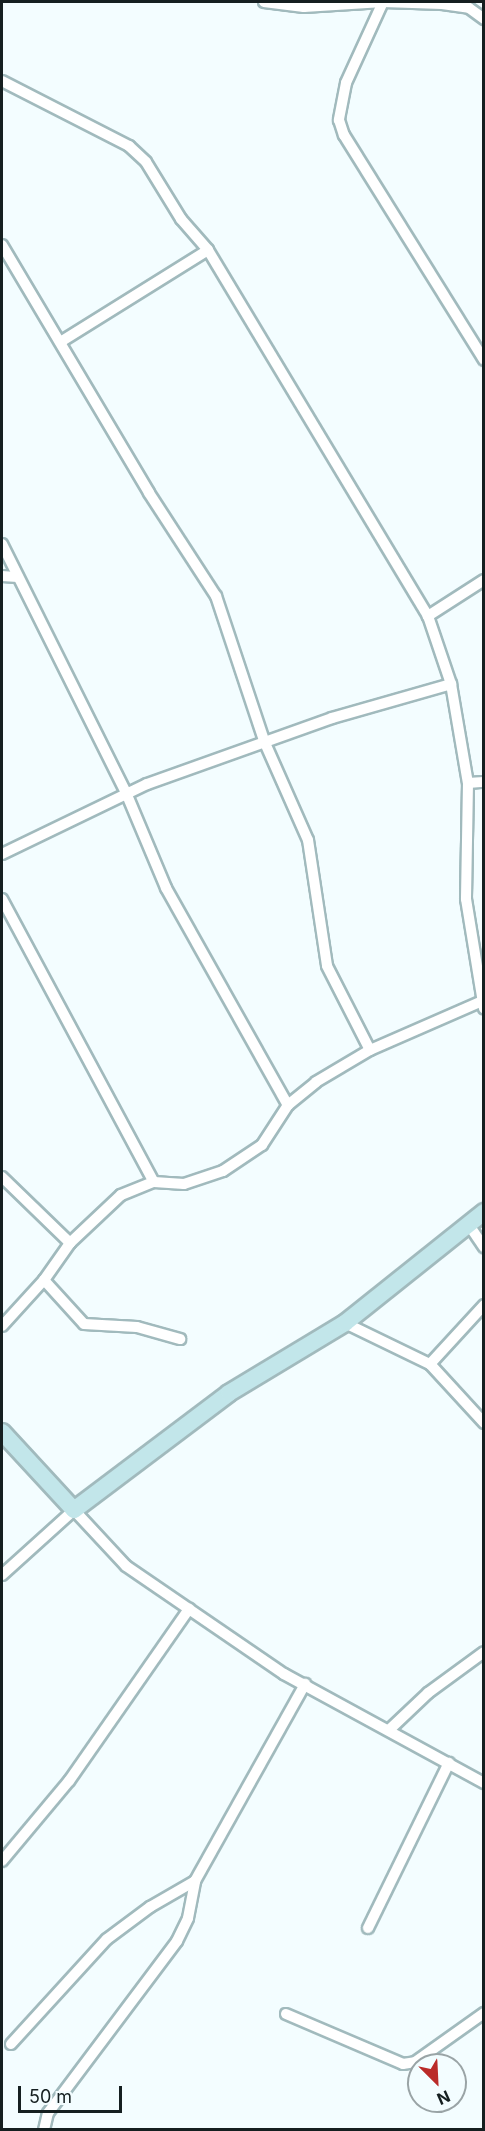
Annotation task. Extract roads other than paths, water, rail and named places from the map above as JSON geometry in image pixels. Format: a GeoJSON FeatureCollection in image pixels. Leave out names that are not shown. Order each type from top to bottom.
{"type":"FeatureCollection","features":[{"type":"Feature","properties":{"kind":"street"},"geometry":{"type":"LineString","coordinates":[[264,2],[304,7],[383,2],[469,8],[483,19]]}},
{"type":"Feature","properties":{"kind":"street"},"geometry":{"type":"LineString","coordinates":[[383,2],[346,83],[339,120],[344,135],[483,360]]}},
{"type":"Feature","properties":{"kind":"street"},"geometry":{"type":"LineString","coordinates":[[2,81],[129,146],[146,162],[181,219],[208,250],[428,616],[451,684],[468,783],[466,899],[482,1006],[370,1050],[316,1082],[288,1105],[262,1145],[223,1171],[184,1184],[154,1182],[121,1195],[70,1243],[44,1281],[2,1326]]}},
{"type":"Feature","properties":{"kind":"street"},"geometry":{"type":"LineString","coordinates":[[2,245],[62,341],[149,493],[216,596],[265,743],[308,840],[327,966],[370,1050]]}},
{"type":"Feature","properties":{"kind":"street"},"geometry":{"type":"LineString","coordinates":[[62,341],[208,250]]}},
{"type":"Feature","properties":{"kind":"street"},"geometry":{"type":"LineString","coordinates":[[2,544],[127,795],[166,888],[288,1105]]}},
{"type":"Feature","properties":{"kind":"street"},"geometry":{"type":"LineString","coordinates":[[2,576],[18,577]]}},
{"type":"Feature","properties":{"kind":"street"},"geometry":{"type":"LineString","coordinates":[[428,616],[483,580]]}},
{"type":"Feature","properties":{"kind":"street"},"geometry":{"type":"LineString","coordinates":[[2,854],[127,795],[332,718],[451,684]]}},
{"type":"Feature","properties":{"kind":"street"},"geometry":{"type":"LineString","coordinates":[[468,783],[483,782]]}},
{"type":"Feature","properties":{"kind":"street"},"geometry":{"type":"LineString","coordinates":[[2,899],[154,1182]]}},
{"type":"Feature","properties":{"kind":"street"},"geometry":{"type":"LineString","coordinates":[[2,1177],[70,1243]]}},
{"type":"Feature","properties":{"kind":"street"},"geometry":{"type":"LineString","coordinates":[[2,1575],[75,1509],[230,1393],[345,1323],[483,1212]]}},
{"type":"Feature","properties":{"kind":"street"},"geometry":{"type":"LineString","coordinates":[[469,1225],[483,1247]]}},
{"type":"Feature","properties":{"kind":"street"},"geometry":{"type":"LineString","coordinates":[[44,1281],[84,1324],[137,1327],[180,1340]]}},
{"type":"Feature","properties":{"kind":"street"},"geometry":{"type":"LineString","coordinates":[[430,1364],[483,1305]]}},
{"type":"Feature","properties":{"kind":"street"},"geometry":{"type":"LineString","coordinates":[[345,1323],[430,1364],[483,1423]]}},
{"type":"Feature","properties":{"kind":"street"},"geometry":{"type":"LineString","coordinates":[[2,1432],[126,1566],[305,1684],[483,1783]]}},
{"type":"Feature","properties":{"kind":"street"},"geometry":{"type":"LineString","coordinates":[[2,1861],[81,1764],[189,1609]]}},
{"type":"Feature","properties":{"kind":"street"},"geometry":{"type":"LineString","coordinates":[[389,1730],[428,1693],[483,1652]]}},
{"type":"Feature","properties":{"kind":"street"},"geometry":{"type":"LineString","coordinates":[[44,2130],[48,2113],[177,1941],[188,1918],[195,1881],[305,1684]]}},
{"type":"Feature","properties":{"kind":"street"},"geometry":{"type":"LineString","coordinates":[[368,1928],[449,1763]]}},
{"type":"Feature","properties":{"kind":"street"},"geometry":{"type":"LineString","coordinates":[[11,2044],[107,1939],[150,1907],[195,1881]]}},
{"type":"Feature","properties":{"kind":"street"},"geometry":{"type":"LineString","coordinates":[[286,2014],[403,2064],[415,2062],[483,2013]]}}]}
